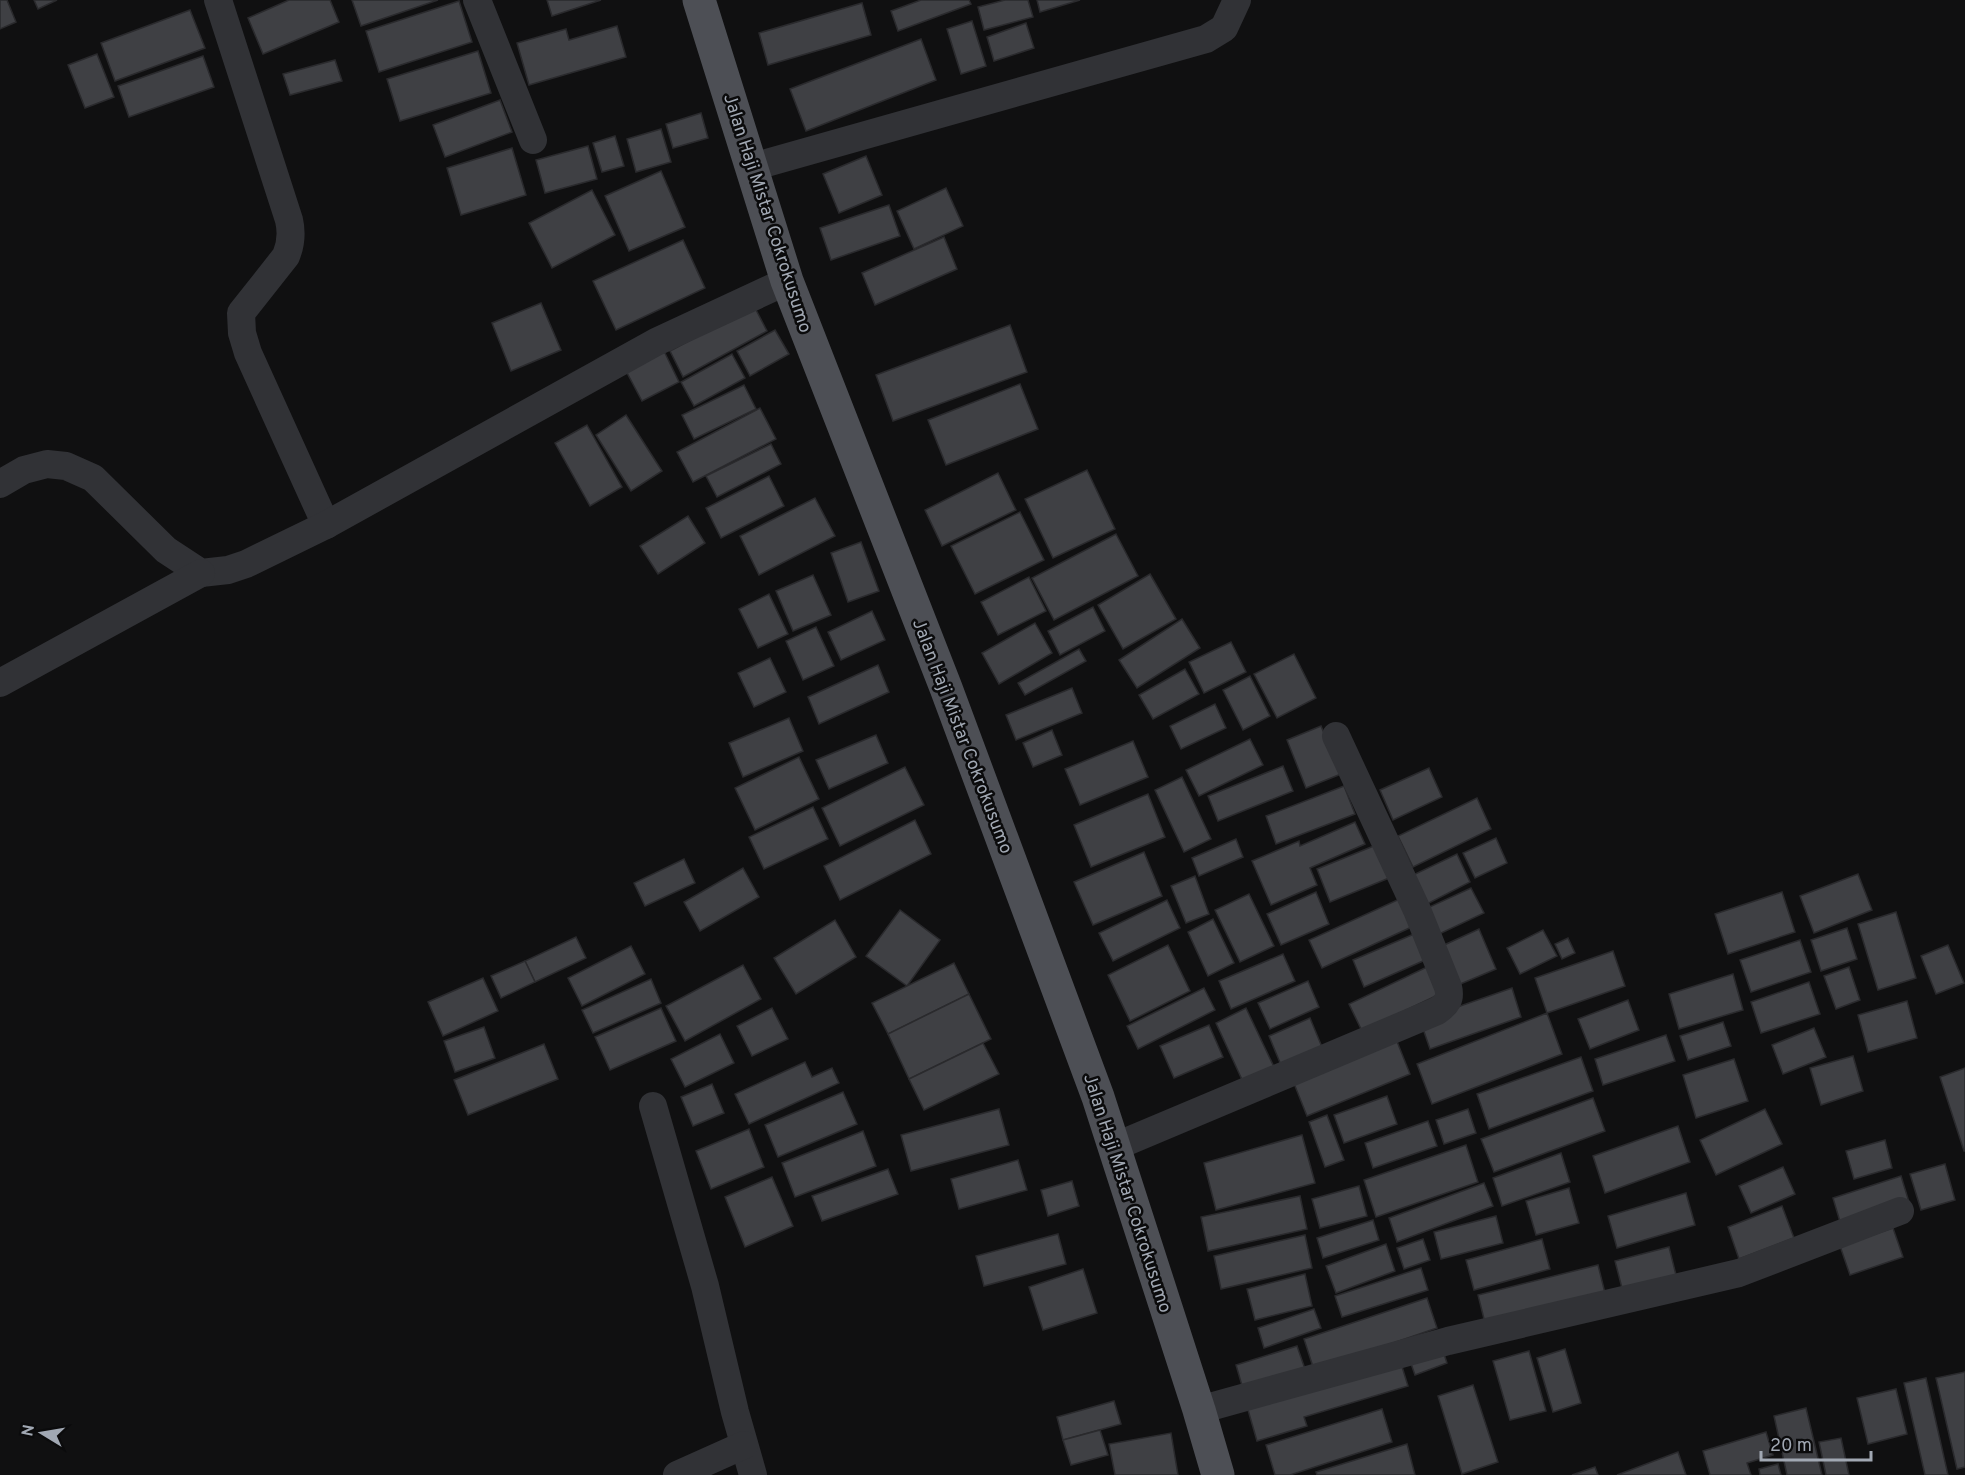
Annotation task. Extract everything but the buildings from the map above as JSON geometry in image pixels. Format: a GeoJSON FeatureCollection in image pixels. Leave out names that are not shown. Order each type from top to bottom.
{"type":"FeatureCollection","features":[{"type":"Feature","properties":{"kind":"main road","name":"Jalan Haji Mistar Cokrokusumo"},"geometry":{"type":"LineString","coordinates":[[699,0],[787,281],[946,688],[1094,1086],[1218,1475]]}},
{"type":"Feature","properties":{"kind":"street"},"geometry":{"type":"LineString","coordinates":[[218,0],[286,208],[291,231],[290,247],[286,256],[241,313],[242,333],[248,353],[326,525]]}},
{"type":"Feature","properties":{"kind":"street"},"geometry":{"type":"LineString","coordinates":[[477,0],[533,140]]}},
{"type":"Feature","properties":{"kind":"street"},"geometry":{"type":"LineString","coordinates":[[752,167],[1206,39],[1224,28],[1237,0]]}},
{"type":"Feature","properties":{"kind":"street"},"geometry":{"type":"LineString","coordinates":[[0,683],[201,573],[228,570],[246,564],[326,525],[657,342],[787,281]]}},
{"type":"Feature","properties":{"kind":"street"},"geometry":{"type":"LineString","coordinates":[[0,484],[24,470],[47,464],[66,466],[93,478],[166,550],[201,573]]}},
{"type":"Feature","properties":{"kind":"street"},"geometry":{"type":"LineString","coordinates":[[1114,1147],[1437,1011],[1449,1000],[1448,987],[1417,910],[1336,736]]}},
{"type":"Feature","properties":{"kind":"street"},"geometry":{"type":"LineString","coordinates":[[653,1106],[705,1286],[753,1475]]}},
{"type":"Feature","properties":{"kind":"street"},"geometry":{"type":"LineString","coordinates":[[1199,1410],[1448,1341],[1739,1273],[1900,1210]]}},
{"type":"Feature","properties":{"kind":"street"},"geometry":{"type":"LineString","coordinates":[[677,1475],[744,1445]]}}]}
